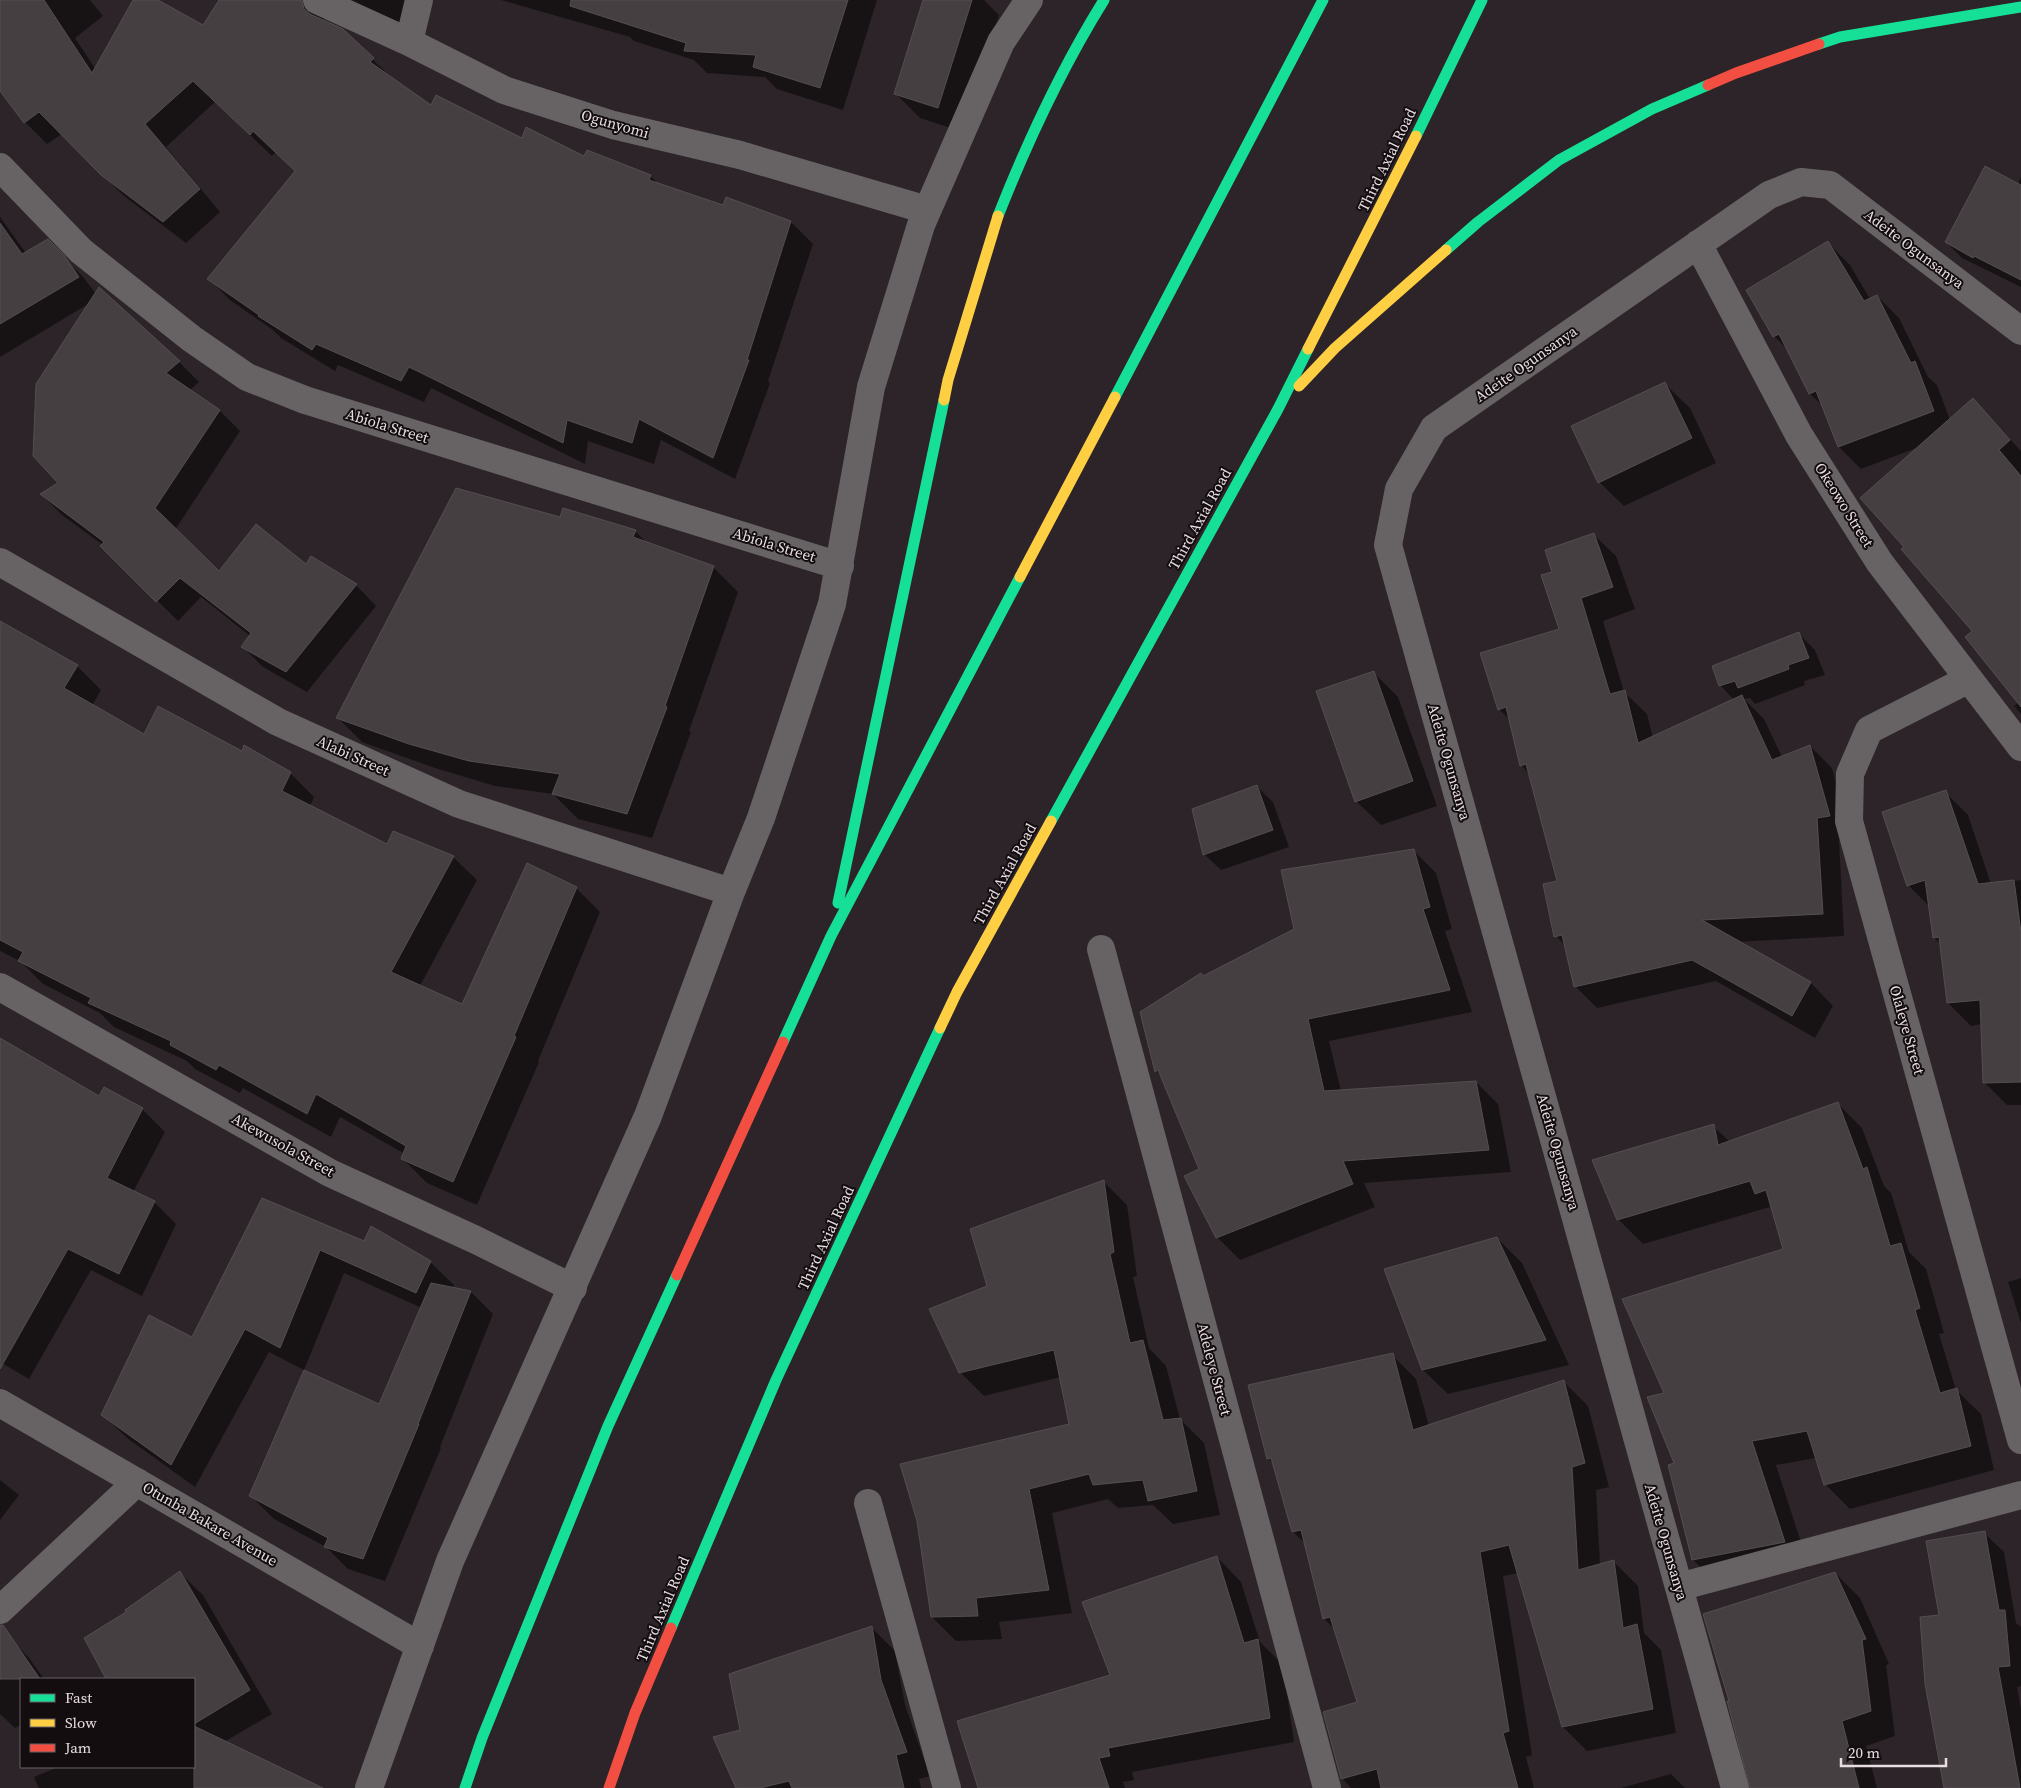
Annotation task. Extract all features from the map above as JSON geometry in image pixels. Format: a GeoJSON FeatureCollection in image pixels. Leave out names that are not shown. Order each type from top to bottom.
{"type":"FeatureCollection","features":[{"type":"Feature","properties":{"kind":"highway"},"geometry":{"type":"LineString","coordinates":[[831,936],[948,380],[998,215],[1037,121],[1078,42],[1104,0]]}},
{"type":"Feature","properties":{"kind":"highway"},"geometry":{"type":"LineString","coordinates":[[466,1788],[482,1738],[608,1426],[831,936],[1323,0]]}},
{"type":"Feature","properties":{"kind":"highway","name":"Third Axial Road"},"geometry":{"type":"LineString","coordinates":[[609,1788],[636,1713],[776,1380],[957,992],[1278,409],[1407,154],[1482,0]]}},
{"type":"Feature","properties":{"kind":"highway"},"geometry":{"type":"LineString","coordinates":[[1278,409],[1335,348],[1478,222],[1559,160],[1652,109],[1736,72],[1840,37],[2021,7]]}},
{"type":"Feature","properties":{"kind":"street","name":"Ogunyomi"},"geometry":{"type":"LineString","coordinates":[[317,0],[410,42],[504,90],[613,125],[740,155],[928,210]]}},
{"type":"Feature","properties":{"kind":"street"},"geometry":{"type":"LineString","coordinates":[[410,42],[420,0]]}},
{"type":"Feature","properties":{"kind":"street"},"geometry":{"type":"LineString","coordinates":[[369,1788],[450,1561],[648,1116],[731,892],[761,818],[832,604],[870,387],[928,210],[1000,42],[1028,0]]}},
{"type":"Feature","properties":{"kind":"street","name":"Abiola Street"},"geometry":{"type":"LineString","coordinates":[[0,167],[81,251],[192,339],[247,377],[305,400],[840,566]]}},
{"type":"Feature","properties":{"kind":"street","name":"Adeite Ogunsanya"},"geometry":{"type":"LineString","coordinates":[[1735,1788],[1388,545],[1399,489],[1434,428],[1769,195],[1801,182],[1830,185],[2021,331]]}},
{"type":"Feature","properties":{"kind":"street","name":"Okeowo Street"},"geometry":{"type":"LineString","coordinates":[[1698,244],[1799,435],[1880,563],[2021,747]]}},
{"type":"Feature","properties":{"kind":"street","name":"Alabi Street"},"geometry":{"type":"LineString","coordinates":[[0,562],[278,722],[441,796],[469,807],[731,892]]}},
{"type":"Feature","properties":{"kind":"street","name":"Olaleye Street"},"geometry":{"type":"LineString","coordinates":[[1969,679],[1869,730],[1850,774],[1849,821],[2021,1440]]}},
{"type":"Feature","properties":{"kind":"street","name":"Adeleye Street"},"geometry":{"type":"LineString","coordinates":[[1101,949],[1327,1788]]}},
{"type":"Feature","properties":{"kind":"street","name":"Akewusola Street"},"geometry":{"type":"LineString","coordinates":[[0,987],[330,1172],[476,1240],[573,1288]]}},
{"type":"Feature","properties":{"kind":"street","name":"Otunba Bakare Avenue"},"geometry":{"type":"LineString","coordinates":[[0,1403],[420,1646]]}},
{"type":"Feature","properties":{"kind":"street"},"geometry":{"type":"LineString","coordinates":[[0,1610],[137,1482]]}},
{"type":"Feature","properties":{"kind":"street"},"geometry":{"type":"LineString","coordinates":[[1679,1587],[2021,1495]]}},
{"type":"Feature","properties":{"kind":"street"},"geometry":{"type":"LineString","coordinates":[[868,1503],[947,1788]]}},
{"type":"Feature","properties":{"kind":"building"},"geometry":{"type":"Polygon","coordinates":[[[0,0],[44,0],[92,73],[133,0],[158,0],[203,25],[219,0],[302,0],[304,9],[310,14],[343,29],[374,58],[370,62],[431,105],[436,95],[522,138],[526,127],[584,156],[587,150],[651,175],[649,180],[723,205],[726,197],[791,221],[747,360],[749,360],[713,458],[639,419],[632,443],[567,420],[563,443],[409,367],[401,381],[316,344],[312,350],[258,316],[207,279],[295,171],[253,131],[250,135],[193,81],[145,124],[200,189],[163,222],[101,175],[39,112],[24,123],[0,91],[0,0]]]}},
{"type":"Feature","properties":{"kind":"building"},"geometry":{"type":"Polygon","coordinates":[[[571,0],[848,0],[820,88],[753,67],[756,55],[684,51],[686,43],[570,6],[571,0]]]}},
{"type":"Feature","properties":{"kind":"building"},"geometry":{"type":"Polygon","coordinates":[[[923,0],[972,0],[938,108],[894,94],[923,0]]]}},
{"type":"Feature","properties":{"kind":"building"},"geometry":{"type":"Polygon","coordinates":[[[1985,166],[2021,185],[2021,280],[1974,256],[1973,258],[1945,242],[1985,166]]]}},
{"type":"Feature","properties":{"kind":"building"},"geometry":{"type":"Polygon","coordinates":[[[0,223],[22,254],[48,239],[64,255],[79,277],[0,324],[0,223]]]}},
{"type":"Feature","properties":{"kind":"building"},"geometry":{"type":"Polygon","coordinates":[[[1828,241],[1864,301],[1877,295],[1911,363],[1915,361],[1934,411],[1838,447],[1816,391],[1809,394],[1779,334],[1773,337],[1746,290],[1828,241]]]}},
{"type":"Feature","properties":{"kind":"building"},"geometry":{"type":"Polygon","coordinates":[[[99,287],[180,361],[166,373],[220,410],[155,508],[219,571],[256,524],[306,564],[311,556],[357,584],[286,672],[241,647],[251,633],[180,578],[156,602],[100,546],[104,542],[40,494],[58,483],[33,456],[36,384],[99,287]]]}},
{"type":"Feature","properties":{"kind":"building"},"geometry":{"type":"Polygon","coordinates":[[[1665,382],[1692,438],[1598,483],[1571,426],[1665,382]]]}},
{"type":"Feature","properties":{"kind":"building"},"geometry":{"type":"Polygon","coordinates":[[[1973,398],[2010,440],[1999,450],[2021,476],[2021,707],[1965,637],[1972,631],[1901,549],[1904,547],[1860,498],[1973,398]]]}},
{"type":"Feature","properties":{"kind":"building"},"geometry":{"type":"Polygon","coordinates":[[[456,488],[560,517],[563,508],[636,530],[633,537],[714,566],[665,706],[667,707],[627,814],[552,794],[560,774],[469,761],[409,744],[336,718],[456,488]]]}},
{"type":"Feature","properties":{"kind":"building"},"geometry":{"type":"Polygon","coordinates":[[[1594,533],[1613,587],[1581,598],[1610,694],[1625,690],[1638,743],[1742,695],[1772,760],[1810,745],[1830,816],[1817,818],[1823,914],[1702,920],[1811,982],[1792,1016],[1692,960],[1574,987],[1562,935],[1554,937],[1543,884],[1557,881],[1526,764],[1520,766],[1506,707],[1498,710],[1480,653],[1559,629],[1541,575],[1552,572],[1545,550],[1594,533]]]}},
{"type":"Feature","properties":{"kind":"building"},"geometry":{"type":"Polygon","coordinates":[[[0,621],[78,665],[64,688],[144,734],[158,706],[242,751],[244,745],[291,772],[282,791],[387,844],[393,831],[454,856],[391,972],[462,1004],[527,863],[577,887],[514,1036],[516,1037],[453,1182],[401,1159],[406,1146],[316,1094],[307,1114],[219,1065],[216,1070],[170,1045],[171,1041],[88,1003],[91,998],[18,961],[23,952],[0,940],[0,621]]]}},
{"type":"Feature","properties":{"kind":"building"},"geometry":{"type":"Polygon","coordinates":[[[1799,632],[1809,658],[1788,665],[1789,669],[1738,688],[1735,681],[1719,686],[1712,666],[1799,632]]]}},
{"type":"Feature","properties":{"kind":"building"},"geometry":{"type":"Polygon","coordinates":[[[1374,671],[1413,781],[1355,802],[1316,691],[1374,671]]]}},
{"type":"Feature","properties":{"kind":"building"},"geometry":{"type":"Polygon","coordinates":[[[1257,785],[1273,830],[1203,855],[1192,809],[1257,785]]]}},
{"type":"Feature","properties":{"kind":"building"},"geometry":{"type":"Polygon","coordinates":[[[1946,790],[1978,884],[2014,880],[2021,933],[2021,1082],[1983,1083],[1980,1000],[1947,1003],[1939,937],[1933,938],[1925,880],[1907,886],[1882,812],[1946,790]]]}},
{"type":"Feature","properties":{"kind":"building"},"geometry":{"type":"Polygon","coordinates":[[[1414,849],[1430,907],[1423,909],[1450,990],[1308,1019],[1324,1091],[1476,1081],[1489,1150],[1343,1161],[1353,1184],[1216,1238],[1184,1176],[1199,1169],[1158,1070],[1155,1072],[1140,1012],[1201,973],[1203,976],[1294,929],[1281,870],[1414,849]]]}},
{"type":"Feature","properties":{"kind":"building"},"geometry":{"type":"Polygon","coordinates":[[[0,1038],[99,1096],[104,1087],[143,1108],[107,1178],[155,1201],[119,1274],[68,1249],[0,1369],[0,1038]]]}},
{"type":"Feature","properties":{"kind":"building"},"geometry":{"type":"Polygon","coordinates":[[[1838,1102],[1863,1169],[1867,1167],[1890,1246],[1901,1243],[1920,1308],[1915,1310],[1940,1393],[1957,1388],[1971,1446],[1824,1485],[1807,1431],[1752,1441],[1785,1542],[1692,1560],[1668,1465],[1674,1463],[1647,1397],[1664,1393],[1622,1299],[1783,1249],[1766,1190],[1755,1194],[1750,1181],[1617,1220],[1592,1160],[1714,1124],[1718,1145],[1838,1102]]]}},
{"type":"Feature","properties":{"kind":"building"},"geometry":{"type":"Polygon","coordinates":[[[1104,1180],[1114,1252],[1110,1254],[1130,1343],[1143,1340],[1163,1420],[1181,1418],[1197,1491],[1148,1501],[1143,1480],[1093,1485],[1089,1474],[1029,1489],[1049,1590],[976,1598],[978,1616],[931,1617],[917,1521],[900,1464],[1069,1424],[1054,1350],[959,1373],[929,1309],[987,1286],[970,1229],[1104,1180]]]}},
{"type":"Feature","properties":{"kind":"building"},"geometry":{"type":"Polygon","coordinates":[[[262,1198],[364,1241],[371,1226],[431,1261],[416,1293],[320,1250],[280,1348],[245,1329],[171,1465],[101,1415],[149,1315],[192,1337],[262,1198]]]}},
{"type":"Feature","properties":{"kind":"building"},"geometry":{"type":"Polygon","coordinates":[[[1497,1237],[1546,1340],[1422,1370],[1384,1269],[1497,1237]]]}},
{"type":"Feature","properties":{"kind":"building"},"geometry":{"type":"Polygon","coordinates":[[[431,1283],[471,1291],[419,1424],[363,1559],[324,1547],[328,1538],[249,1496],[304,1370],[379,1404],[431,1283]]]}},
{"type":"Feature","properties":{"kind":"building"},"geometry":{"type":"Polygon","coordinates":[[[1393,1353],[1413,1430],[1564,1380],[1585,1463],[1572,1467],[1578,1570],[1614,1560],[1623,1628],[1637,1624],[1653,1709],[1562,1727],[1509,1545],[1480,1552],[1509,1731],[1503,1733],[1518,1788],[1381,1788],[1377,1769],[1341,1779],[1323,1712],[1357,1702],[1330,1617],[1323,1619],[1301,1530],[1292,1532],[1271,1458],[1267,1459],[1248,1385],[1393,1353]]]}},
{"type":"Feature","properties":{"kind":"building"},"geometry":{"type":"Polygon","coordinates":[[[1985,1531],[1999,1610],[2005,1610],[2010,1666],[1998,1667],[2020,1788],[1944,1788],[1925,1684],[1920,1617],[1939,1615],[1926,1541],[1985,1531]]]}},
{"type":"Feature","properties":{"kind":"building"},"geometry":{"type":"Polygon","coordinates":[[[1217,1556],[1244,1643],[1258,1639],[1270,1718],[1108,1748],[1110,1756],[1099,1758],[1109,1788],[978,1788],[957,1721],[1110,1675],[1082,1602],[1217,1556]]]}},
{"type":"Feature","properties":{"kind":"building"},"geometry":{"type":"Polygon","coordinates":[[[180,1571],[250,1690],[195,1723],[195,1678],[105,1678],[84,1638],[126,1612],[125,1610],[180,1571]]]}},
{"type":"Feature","properties":{"kind":"building"},"geometry":{"type":"Polygon","coordinates":[[[1835,1572],[1866,1639],[1862,1640],[1871,1711],[1842,1721],[1859,1788],[1750,1788],[1727,1701],[1729,1701],[1703,1614],[1835,1572]]]}},
{"type":"Feature","properties":{"kind":"building"},"geometry":{"type":"Polygon","coordinates":[[[0,1625],[3,1625],[39,1678],[0,1679],[0,1625]]]}},
{"type":"Feature","properties":{"kind":"building"},"geometry":{"type":"Polygon","coordinates":[[[872,1626],[881,1680],[907,1752],[896,1755],[904,1788],[792,1788],[789,1781],[760,1788],[736,1788],[713,1737],[740,1730],[729,1674],[872,1626]]]}},
{"type":"Feature","properties":{"kind":"building"},"geometry":{"type":"Polygon","coordinates":[[[195,1726],[323,1788],[194,1788],[195,1726]]]}},
{"type":"Feature","properties":{"kind":"traffic: fast"},"geometry":{"type":"LineString","coordinates":[[998,216],[1046,105],[1104,0]]}},
{"type":"Feature","properties":{"kind":"traffic: fast"},"geometry":{"type":"LineString","coordinates":[[1115,397],[1323,0]]}},
{"type":"Feature","properties":{"kind":"traffic: fast"},"geometry":{"type":"LineString","coordinates":[[1416,136],[1482,0]]}},
{"type":"Feature","properties":{"kind":"traffic: fast"},"geometry":{"type":"LineString","coordinates":[[1819,44],[1840,37],[2021,7]]}},
{"type":"Feature","properties":{"kind":"traffic: fast"},"geometry":{"type":"LineString","coordinates":[[1446,250],[1478,222],[1559,160],[1652,109],[1708,85]]}},
{"type":"Feature","properties":{"kind":"traffic: fast"},"geometry":{"type":"LineString","coordinates":[[1051,821],[1278,409],[1308,349]]}},
{"type":"Feature","properties":{"kind":"traffic: fast"},"geometry":{"type":"LineString","coordinates":[[838,903],[944,400]]}},
{"type":"Feature","properties":{"kind":"traffic: fast"},"geometry":{"type":"LineString","coordinates":[[783,1042],[831,936],[1020,577]]}},
{"type":"Feature","properties":{"kind":"traffic: fast"},"geometry":{"type":"LineString","coordinates":[[671,1628],[776,1380],[940,1028]]}},
{"type":"Feature","properties":{"kind":"traffic: fast"},"geometry":{"type":"LineString","coordinates":[[465,1788],[482,1738],[608,1426],[677,1275]]}},
{"type":"Feature","properties":{"kind":"traffic: slow"},"geometry":{"type":"LineString","coordinates":[[1308,349],[1416,136]]}},
{"type":"Feature","properties":{"kind":"traffic: slow"},"geometry":{"type":"LineString","coordinates":[[944,400],[948,380],[998,216]]}},
{"type":"Feature","properties":{"kind":"traffic: slow"},"geometry":{"type":"LineString","coordinates":[[1299,386],[1335,348],[1446,250]]}},
{"type":"Feature","properties":{"kind":"traffic: slow"},"geometry":{"type":"LineString","coordinates":[[1020,577],[1115,397]]}},
{"type":"Feature","properties":{"kind":"traffic: slow"},"geometry":{"type":"LineString","coordinates":[[940,1028],[957,992],[1051,821]]}},
{"type":"Feature","properties":{"kind":"traffic: jam"},"geometry":{"type":"LineString","coordinates":[[1708,85],[1736,73],[1819,44]]}},
{"type":"Feature","properties":{"kind":"traffic: jam"},"geometry":{"type":"LineString","coordinates":[[677,1275],[783,1042]]}},
{"type":"Feature","properties":{"kind":"traffic: jam"},"geometry":{"type":"LineString","coordinates":[[609,1788],[635,1713],[671,1628]]}}]}
